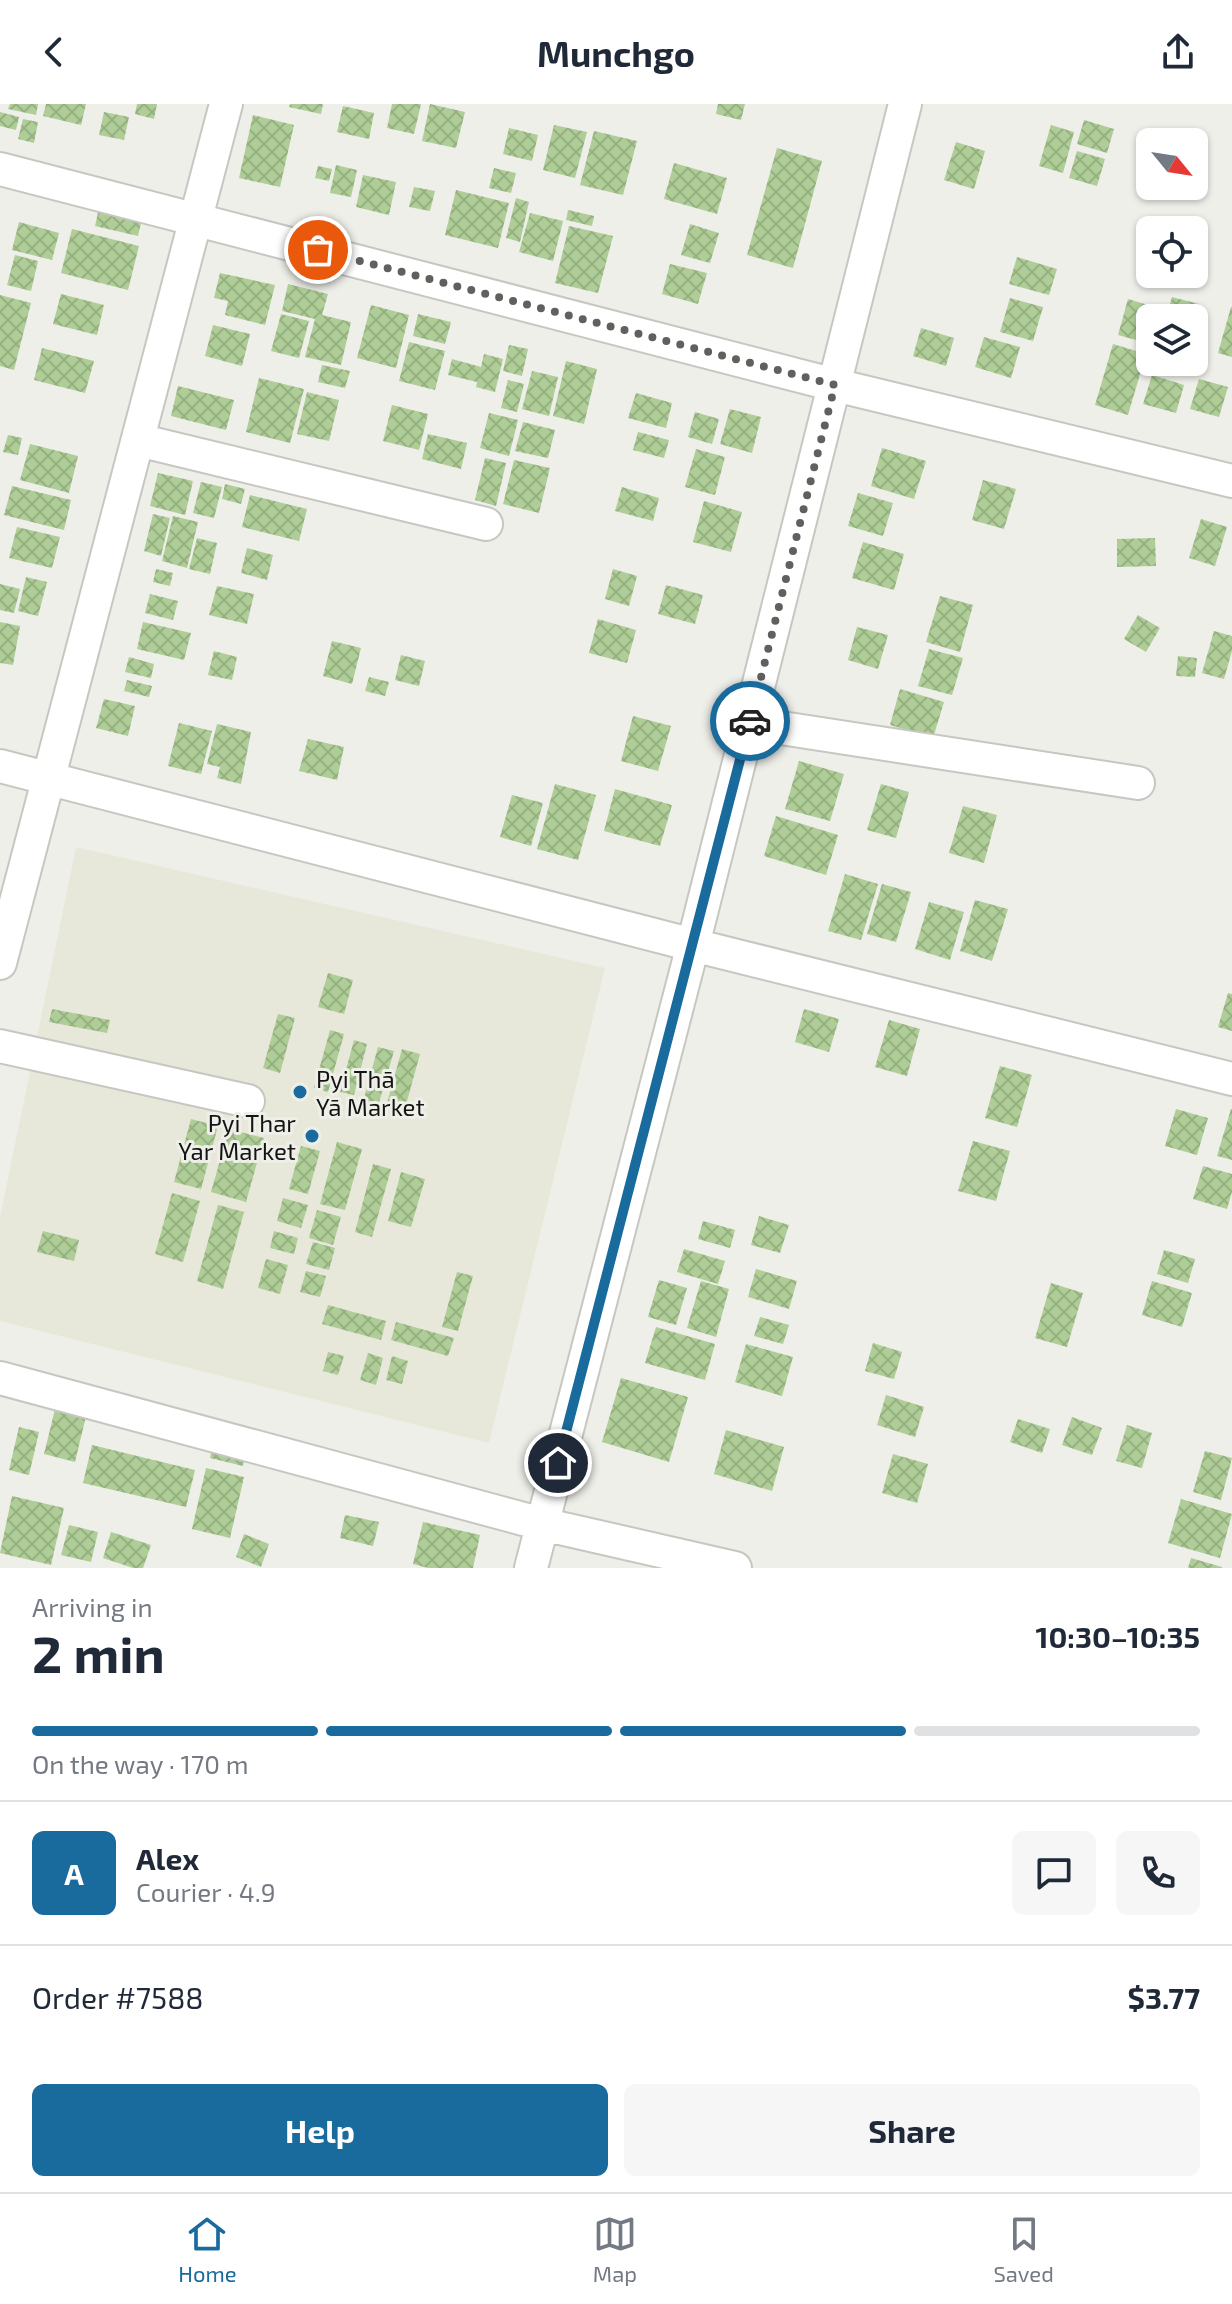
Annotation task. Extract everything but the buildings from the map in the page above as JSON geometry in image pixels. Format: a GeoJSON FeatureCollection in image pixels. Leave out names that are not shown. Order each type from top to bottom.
{"type":"FeatureCollection","features":[{"type":"Feature","properties":{"kind":"street"},"geometry":{"type":"LineString","coordinates":[[0,963],[226,104]]}},
{"type":"Feature","properties":{"kind":"street"},"geometry":{"type":"LineString","coordinates":[[531,1568],[693,945],[905,104]]}},
{"type":"Feature","properties":{"kind":"street"},"geometry":{"type":"LineString","coordinates":[[0,169],[835,385],[1232,481]]}},
{"type":"Feature","properties":{"kind":"street"},"geometry":{"type":"LineString","coordinates":[[138,440],[486,524]]}},
{"type":"Feature","properties":{"kind":"street"},"geometry":{"type":"LineString","coordinates":[[749,723],[1138,783]]}},
{"type":"Feature","properties":{"kind":"street"},"geometry":{"type":"LineString","coordinates":[[0,766],[693,945],[1232,1079]]}},
{"type":"Feature","properties":{"kind":"street"},"geometry":{"type":"LineString","coordinates":[[0,1046],[248,1101]]}},
{"type":"Feature","properties":{"kind":"street"},"geometry":{"type":"LineString","coordinates":[[0,1378],[542,1524],[735,1568]]}},
{"type":"Feature","properties":{"kind":"shaded area","name":"Pyi Thā Yā Market"},"geometry":{"type":"Polygon","coordinates":[[[76,847],[605,968],[489,1443],[0,1321],[0,1217],[76,847]]]}},
{"type":"Feature","properties":{"kind":"way so far"},"geometry":{"type":"LineString","coordinates":[[318,250],[835,385],[750,721]]}},
{"type":"Feature","properties":{"kind":"place","name":"Pyi Thā Yā Market"},"geometry":{"type":"Point","coordinates":[300,1092]}},
{"type":"Feature","properties":{"kind":"place","name":"Pyi Thar Yar Market"},"geometry":{"type":"Point","coordinates":[312,1136]}},
{"type":"Feature","properties":{"kind":"route"},"geometry":{"type":"LineString","coordinates":[[558,1463],[750,721]]}}]}
